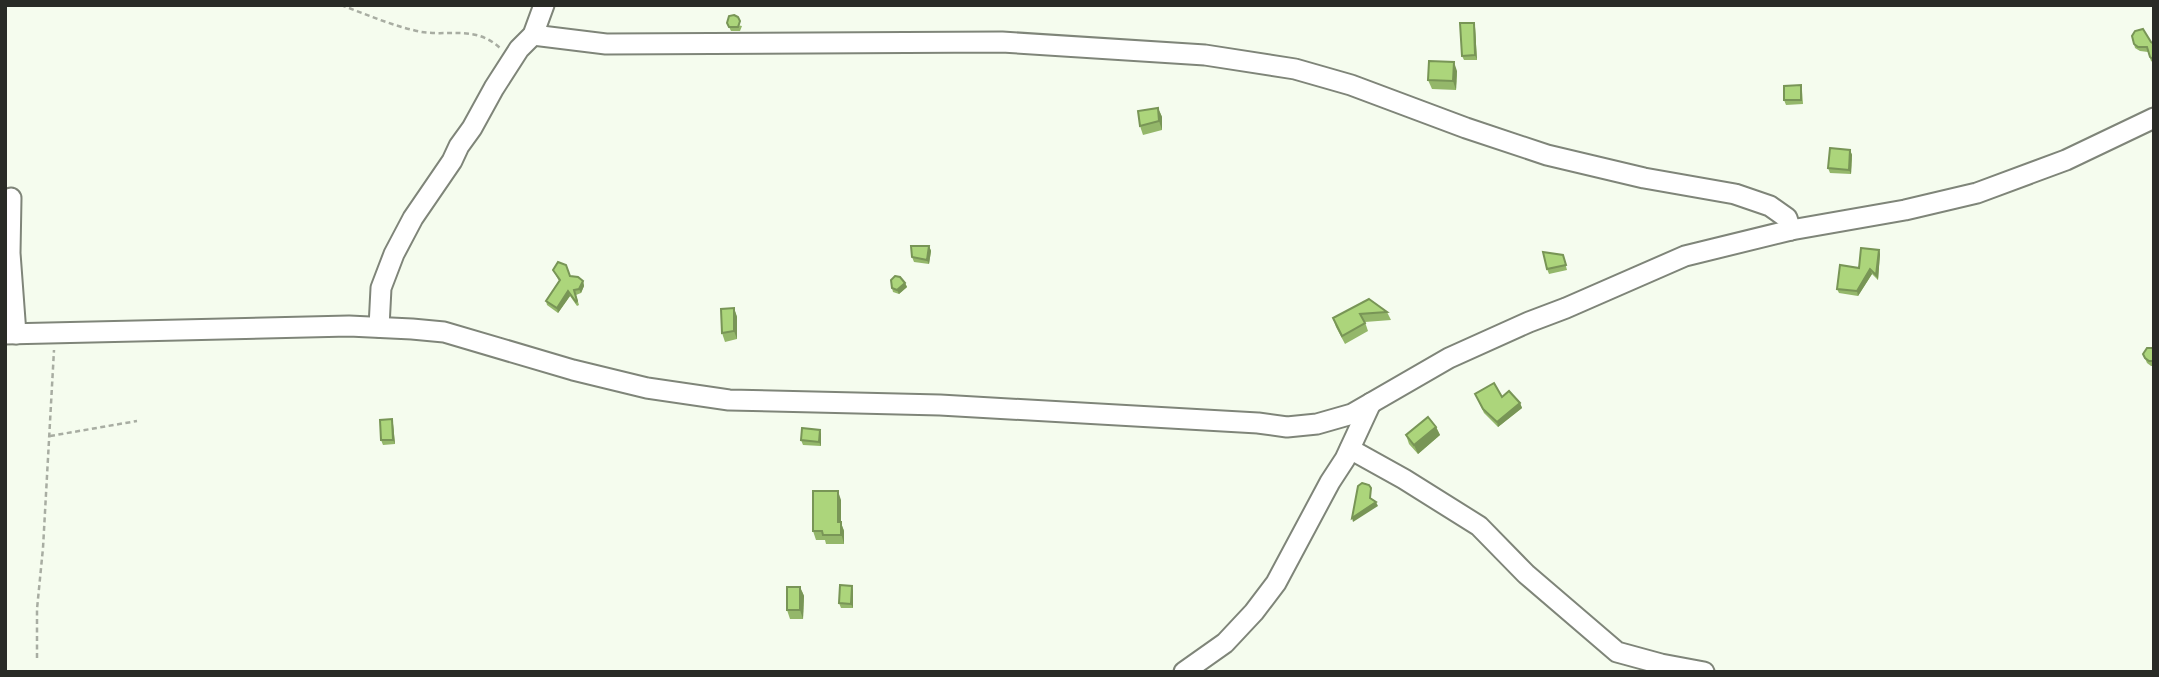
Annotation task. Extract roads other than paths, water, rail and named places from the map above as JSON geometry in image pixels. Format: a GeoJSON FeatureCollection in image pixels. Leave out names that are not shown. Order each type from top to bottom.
{"type":"FeatureCollection","features":[{"type":"Feature","properties":{"kind":"street"},"geometry":{"type":"LineString","coordinates":[[379,327],[382,288],[394,254],[413,218],[452,161],[494,88],[533,35],[544,5]]}},
{"type":"Feature","properties":{"kind":"street"},"geometry":{"type":"LineString","coordinates":[[533,35],[606,44],[1002,42],[1205,55],[1295,69],[1351,85],[1547,155],[1644,178],[1735,194],[1770,206],[1787,218],[1791,230]]}},
{"type":"Feature","properties":{"kind":"street"},"geometry":{"type":"LineString","coordinates":[[11,198],[10,334],[379,327],[444,332],[573,370],[647,388],[729,400],[940,405],[1258,423],[1287,427],[1317,425],[1352,414],[1449,358],[1685,256],[1791,230],[1905,210],[1977,193],[2066,160],[2154,118]]}},
{"type":"Feature","properties":{"kind":"street"},"geometry":{"type":"LineString","coordinates":[[1184,672],[1225,643],[1276,583],[1350,449],[1371,403]]}},
{"type":"Feature","properties":{"kind":"street"},"geometry":{"type":"LineString","coordinates":[[1350,449],[1479,526],[1525,574],[1617,652],[1704,672]]}}]}
